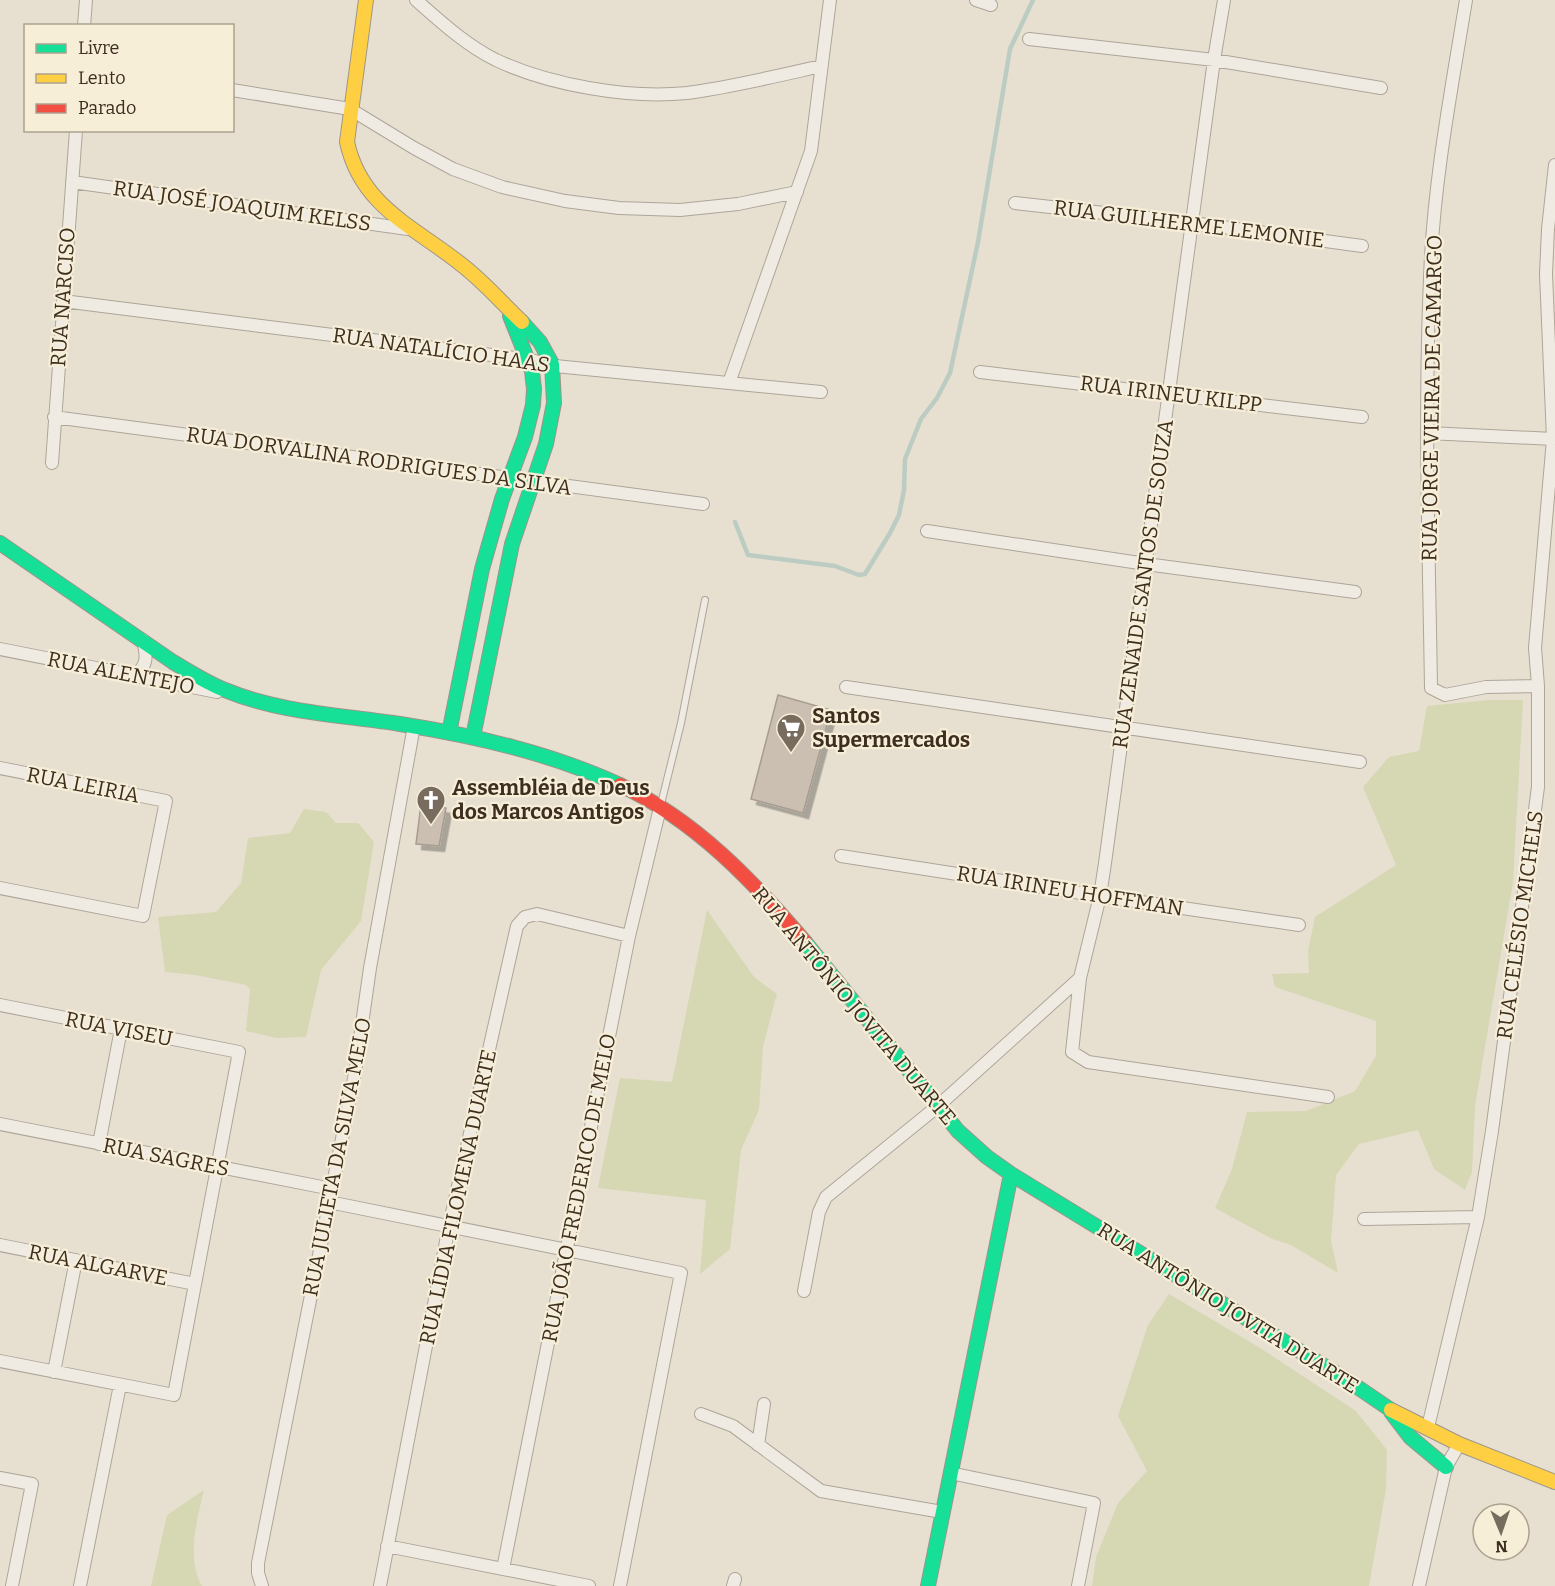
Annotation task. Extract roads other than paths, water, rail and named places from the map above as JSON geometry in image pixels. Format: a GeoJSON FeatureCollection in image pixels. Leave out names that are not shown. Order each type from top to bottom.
{"type":"FeatureCollection","features":[{"type":"Feature","properties":{"kind":"main road"},"geometry":{"type":"LineString","coordinates":[[366,0],[350,109],[347,150],[355,172],[374,196],[412,230],[462,265],[535,335],[552,366],[553,409],[540,466],[521,513],[512,544],[473,736]]}},
{"type":"Feature","properties":{"kind":"main road"},"geometry":{"type":"LineString","coordinates":[[449,733],[488,548],[509,478],[518,460],[532,410],[534,387],[532,370],[507,309]]}},
{"type":"Feature","properties":{"kind":"main road","name":"RUA ANTÔNIO JOVITA DUARTE"},"geometry":{"type":"LineString","coordinates":[[0,543],[142,640],[206,680],[242,697],[294,708],[473,736],[532,750],[628,789],[660,808],[691,829],[742,873],[807,944],[972,1146],[1011,1174],[1347,1380],[1388,1408],[1459,1444],[1555,1482]]}},
{"type":"Feature","properties":{"kind":"main road"},"geometry":{"type":"LineString","coordinates":[[928,1586],[1011,1174]]}},
{"type":"Feature","properties":{"kind":"main road"},"geometry":{"type":"LineString","coordinates":[[1388,1408],[1410,1437],[1446,1467]]}},
{"type":"Feature","properties":{"kind":"street"},"geometry":{"type":"LineString","coordinates":[[84,24],[86,0]]}},
{"type":"Feature","properties":{"kind":"street"},"geometry":{"type":"LineString","coordinates":[[416,0],[468,43],[495,59],[540,76],[607,90],[686,93],[822,66]]}},
{"type":"Feature","properties":{"kind":"street"},"geometry":{"type":"LineString","coordinates":[[729,383],[811,152],[830,0]]}},
{"type":"Feature","properties":{"kind":"street"},"geometry":{"type":"LineString","coordinates":[[976,0],[990,5]]}},
{"type":"Feature","properties":{"kind":"street","name":"RUA ZENAIDE SANTOS DE SOUZA"},"geometry":{"type":"LineString","coordinates":[[1224,0],[1100,896],[1080,978],[1072,1052],[1088,1062],[1328,1097]]}},
{"type":"Feature","properties":{"kind":"street","name":"RUA JORGE VIEIRA DE CAMARGO"},"geometry":{"type":"LineString","coordinates":[[1466,0],[1444,133],[1430,279],[1428,433],[1431,688],[1445,695],[1486,687],[1538,686]]}},
{"type":"Feature","properties":{"kind":"street"},"geometry":{"type":"LineString","coordinates":[[1029,39],[1214,60],[1381,88]]}},
{"type":"Feature","properties":{"kind":"street"},"geometry":{"type":"LineString","coordinates":[[234,90],[350,109],[453,169],[502,187],[556,200],[619,208],[680,210],[738,204],[797,192]]}},
{"type":"Feature","properties":{"kind":"street","name":"RUA NARCISO"},"geometry":{"type":"LineString","coordinates":[[52,463],[76,132]]}},
{"type":"Feature","properties":{"kind":"street","name":"RUA CELÉSIO MICHELS"},"geometry":{"type":"LineString","coordinates":[[1428,1427],[1478,1217],[1492,1131],[1535,813],[1538,776],[1538,686],[1535,648],[1552,439],[1546,274],[1555,165]]}},
{"type":"Feature","properties":{"kind":"street","name":"RUA JOSÉ JOAQUIM KELSS"},"geometry":{"type":"LineString","coordinates":[[72,182],[412,230]]}},
{"type":"Feature","properties":{"kind":"street","name":"RUA GUILHERME LEMONIE"},"geometry":{"type":"LineString","coordinates":[[1015,203],[1193,223],[1362,246]]}},
{"type":"Feature","properties":{"kind":"street","name":"RUA NATALÍCIO HAAS"},"geometry":{"type":"LineString","coordinates":[[63,301],[528,360],[552,366],[821,392]]}},
{"type":"Feature","properties":{"kind":"street","name":"RUA IRINEU KILPP"},"geometry":{"type":"LineString","coordinates":[[980,372],[1362,417]]}},
{"type":"Feature","properties":{"kind":"street","name":"RUA DORVALINA RODRIGUES DA SILVA"},"geometry":{"type":"LineString","coordinates":[[54,417],[703,504]]}},
{"type":"Feature","properties":{"kind":"street"},"geometry":{"type":"LineString","coordinates":[[1428,433],[1552,439]]}},
{"type":"Feature","properties":{"kind":"street"},"geometry":{"type":"LineString","coordinates":[[927,531],[1355,592]]}},
{"type":"Feature","properties":{"kind":"street"},"geometry":{"type":"LineString","coordinates":[[134,676],[141,671],[146,659],[142,640]]}},
{"type":"Feature","properties":{"kind":"street","name":"RUA ALENTEJO"},"geometry":{"type":"LineString","coordinates":[[0,650],[242,697]]}},
{"type":"Feature","properties":{"kind":"street"},"geometry":{"type":"LineString","coordinates":[[846,687],[1360,762]]}},
{"type":"Feature","properties":{"kind":"street","name":"RUA JULIETA DA SILVA MELO"},"geometry":{"type":"LineString","coordinates":[[262,1586],[258,1563],[360,1042],[370,968],[414,726]]}},
{"type":"Feature","properties":{"kind":"street","name":"RUA LEIRIA"},"geometry":{"type":"LineString","coordinates":[[0,768],[166,801],[143,916],[0,888]]}},
{"type":"Feature","properties":{"kind":"street","name":"RUA JOÃO FREDERICO DE MELO"},"geometry":{"type":"LineString","coordinates":[[503,1569],[629,936],[660,808]]}},
{"type":"Feature","properties":{"kind":"street","name":"RUA IRINEU HOFFMAN"},"geometry":{"type":"LineString","coordinates":[[841,856],[1299,925]]}},
{"type":"Feature","properties":{"kind":"street","name":"RUA LÍDIA FILOMENA DUARTE"},"geometry":{"type":"LineString","coordinates":[[380,1586],[449,1226],[517,926],[525,917],[537,914],[629,936]]}},
{"type":"Feature","properties":{"kind":"street"},"geometry":{"type":"LineString","coordinates":[[804,1291],[819,1212],[826,1197],[938,1106],[1080,978]]}},
{"type":"Feature","properties":{"kind":"street","name":"RUA VISEU"},"geometry":{"type":"LineString","coordinates":[[0,1005],[239,1052],[217,1167]]}},
{"type":"Feature","properties":{"kind":"street"},"geometry":{"type":"LineString","coordinates":[[99,1144],[121,1029]]}},
{"type":"Feature","properties":{"kind":"street","name":"RUA SAGRES"},"geometry":{"type":"LineString","coordinates":[[0,1124],[217,1167],[449,1226],[681,1273],[620,1586]]}},
{"type":"Feature","properties":{"kind":"street"},"geometry":{"type":"LineString","coordinates":[[0,1361],[174,1395],[217,1167]]}},
{"type":"Feature","properties":{"kind":"street"},"geometry":{"type":"LineString","coordinates":[[1364,1219],[1478,1217]]}},
{"type":"Feature","properties":{"kind":"street","name":"RUA ALGARVE"},"geometry":{"type":"LineString","coordinates":[[0,1245],[195,1284]]}},
{"type":"Feature","properties":{"kind":"street"},"geometry":{"type":"LineString","coordinates":[[54,1372],[76,1260]]}},
{"type":"Feature","properties":{"kind":"street"},"geometry":{"type":"LineString","coordinates":[[80,1586],[120,1384]]}},
{"type":"Feature","properties":{"kind":"street"},"geometry":{"type":"LineString","coordinates":[[758,1445],[764,1404]]}},
{"type":"Feature","properties":{"kind":"street"},"geometry":{"type":"LineString","coordinates":[[701,1414],[733,1426],[821,1491],[942,1512]]}},
{"type":"Feature","properties":{"kind":"street"},"geometry":{"type":"LineString","coordinates":[[1419,1586],[1446,1467],[1459,1444]]}},
{"type":"Feature","properties":{"kind":"street"},"geometry":{"type":"LineString","coordinates":[[950,1473],[1094,1503],[1078,1586]]}},
{"type":"Feature","properties":{"kind":"street"},"geometry":{"type":"LineString","coordinates":[[0,1478],[32,1484],[12,1586]]}},
{"type":"Feature","properties":{"kind":"street"},"geometry":{"type":"LineString","coordinates":[[387,1546],[589,1586]]}},
{"type":"Feature","properties":{"kind":"lane"},"geometry":{"type":"LineString","coordinates":[[660,808],[681,723],[705,600]]}},
{"type":"Feature","properties":{"kind":"waterway"},"geometry":{"type":"LineString","coordinates":[[735,522],[748,555],[835,566],[859,575],[865,574],[890,533],[899,515],[904,490],[905,459],[921,419],[937,398],[950,373],[978,242],[1010,49],[1033,0]]}},
{"type":"Feature","properties":{"kind":"place","name":"Santos Supermercados"},"geometry":{"type":"Point","coordinates":[791,754]}},
{"type":"Feature","properties":{"kind":"place","name":"Assembléia de Deus dos Marcos Antigos"},"geometry":{"type":"Point","coordinates":[431,826]}}]}
